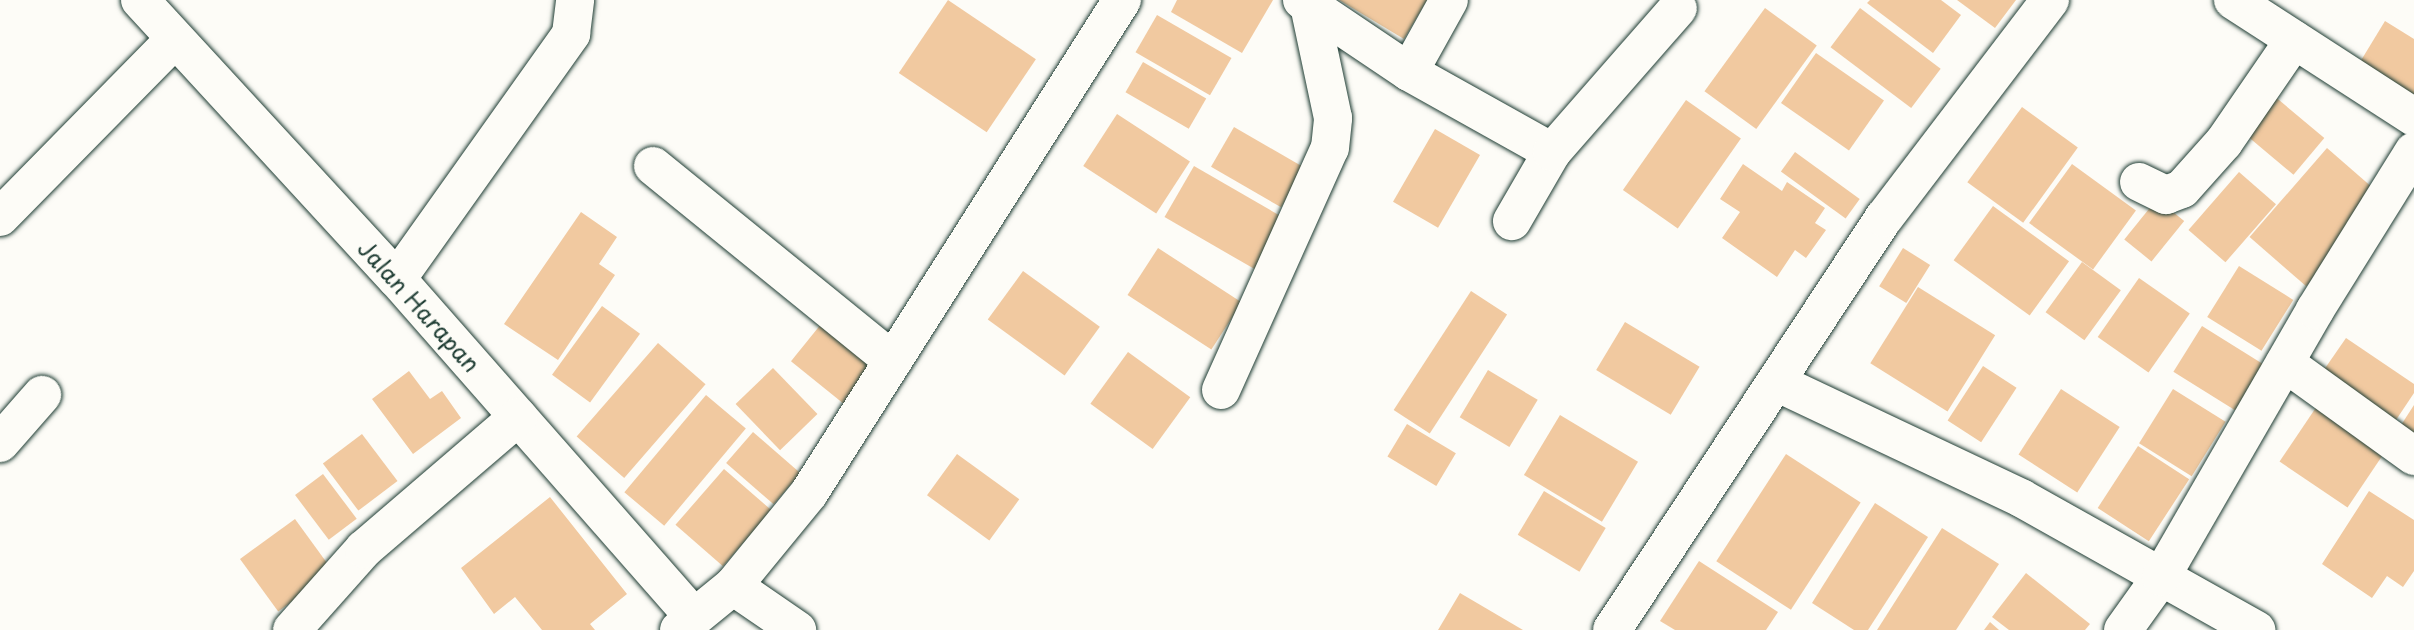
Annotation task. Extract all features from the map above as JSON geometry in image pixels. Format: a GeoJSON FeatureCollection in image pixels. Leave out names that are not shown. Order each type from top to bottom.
{"type":"FeatureCollection","features":[{"type":"Feature","properties":{"kind":"street","name":"Jalan Harapan"},"geometry":{"type":"LineString","coordinates":[[140,0],[397,279],[518,417],[686,623]]}},
{"type":"Feature","properties":{"kind":"street"},"geometry":{"type":"LineString","coordinates":[[397,279],[571,34],[575,0]]}},
{"type":"Feature","properties":{"kind":"street"},"geometry":{"type":"LineString","coordinates":[[686,623],[733,586],[810,493],[1122,0]]}},
{"type":"Feature","properties":{"kind":"street"},"geometry":{"type":"LineString","coordinates":[[1409,72],[1449,0]]}},
{"type":"Feature","properties":{"kind":"street"},"geometry":{"type":"LineString","coordinates":[[1612,630],[1778,383],[1884,218],[2050,0]]}},
{"type":"Feature","properties":{"kind":"street"},"geometry":{"type":"LineString","coordinates":[[2233,0],[2414,117]]}},
{"type":"Feature","properties":{"kind":"street"},"geometry":{"type":"LineString","coordinates":[[1306,2],[1409,72],[1552,152]]}},
{"type":"Feature","properties":{"kind":"street"},"geometry":{"type":"LineString","coordinates":[[1221,390],[1330,148],[1333,118],[1306,2]]}},
{"type":"Feature","properties":{"kind":"street"},"geometry":{"type":"LineString","coordinates":[[1512,220],[1552,152],[1678,8]]}},
{"type":"Feature","properties":{"kind":"street"},"geometry":{"type":"LineString","coordinates":[[0,216],[174,40]]}},
{"type":"Feature","properties":{"kind":"street"},"geometry":{"type":"LineString","coordinates":[[2140,182],[2166,195],[2182,189],[2224,142],[2294,40]]}},
{"type":"Feature","properties":{"kind":"street"},"geometry":{"type":"LineString","coordinates":[[2123,630],[2161,577],[2285,363],[2414,151]]}},
{"type":"Feature","properties":{"kind":"street"},"geometry":{"type":"LineString","coordinates":[[653,166],[893,361]]}},
{"type":"Feature","properties":{"kind":"street"},"geometry":{"type":"LineString","coordinates":[[2285,363],[2414,456]]}},
{"type":"Feature","properties":{"kind":"street"},"geometry":{"type":"LineString","coordinates":[[1778,383],[2021,498],[2256,630]]}},
{"type":"Feature","properties":{"kind":"street"},"geometry":{"type":"LineString","coordinates":[[0,443],[42,394]]}},
{"type":"Feature","properties":{"kind":"street"},"geometry":{"type":"LineString","coordinates":[[292,630],[364,549],[518,417]]}},
{"type":"Feature","properties":{"kind":"street"},"geometry":{"type":"LineString","coordinates":[[733,586],[797,630]]}},
{"type":"Feature","properties":{"kind":"building"},"geometry":{"type":"Polygon","coordinates":[[[948,0],[1036,59],[987,132],[899,73],[948,0]]]}},
{"type":"Feature","properties":{"kind":"building"},"geometry":{"type":"Polygon","coordinates":[[[1177,0],[1273,0],[1242,53],[1171,12],[1177,0]]]}},
{"type":"Feature","properties":{"kind":"building"},"geometry":{"type":"Polygon","coordinates":[[[1339,0],[1427,0],[1404,39],[1339,0]]]}},
{"type":"Feature","properties":{"kind":"building"},"geometry":{"type":"Polygon","coordinates":[[[1870,0],[1941,0],[1961,15],[1933,53],[1867,3],[1870,0]]]}},
{"type":"Feature","properties":{"kind":"building"},"geometry":{"type":"Polygon","coordinates":[[[1957,0],[2016,0],[1995,28],[1957,0]]]}},
{"type":"Feature","properties":{"kind":"building"},"geometry":{"type":"Polygon","coordinates":[[[1765,8],[1817,46],[1756,129],[1704,91],[1765,8]]]}},
{"type":"Feature","properties":{"kind":"building"},"geometry":{"type":"Polygon","coordinates":[[[1860,8],[1941,69],[1911,108],[1831,47],[1860,8]]]}},
{"type":"Feature","properties":{"kind":"building"},"geometry":{"type":"Polygon","coordinates":[[[1157,15],[1231,58],[1210,95],[1136,52],[1157,15]]]}},
{"type":"Feature","properties":{"kind":"building"},"geometry":{"type":"Polygon","coordinates":[[[2385,21],[2414,39],[2414,102],[2357,67],[2385,21]]]}},
{"type":"Feature","properties":{"kind":"building"},"geometry":{"type":"Polygon","coordinates":[[[1816,53],[1884,101],[1849,151],[1781,103],[1816,53]]]}},
{"type":"Feature","properties":{"kind":"building"},"geometry":{"type":"Polygon","coordinates":[[[1143,62],[1206,98],[1189,129],[1126,92],[1143,62]]]}},
{"type":"Feature","properties":{"kind":"building"},"geometry":{"type":"Polygon","coordinates":[[[2273,95],[2324,138],[2293,175],[2242,132],[2273,95]]]}},
{"type":"Feature","properties":{"kind":"building"},"geometry":{"type":"Polygon","coordinates":[[[1686,100],[1741,138],[1678,229],[1623,190],[1686,100]]]}},
{"type":"Feature","properties":{"kind":"building"},"geometry":{"type":"Polygon","coordinates":[[[2022,107],[2078,148],[2023,223],[1967,182],[2022,107]]]}},
{"type":"Feature","properties":{"kind":"building"},"geometry":{"type":"Polygon","coordinates":[[[1117,114],[1190,161],[1156,213],[1083,166],[1117,114]]]}},
{"type":"Feature","properties":{"kind":"building"},"geometry":{"type":"Polygon","coordinates":[[[1234,127],[1304,168],[1281,207],[1211,167],[1234,127]]]}},
{"type":"Feature","properties":{"kind":"building"},"geometry":{"type":"Polygon","coordinates":[[[1435,129],[1480,155],[1438,228],[1393,202],[1435,129]]]}},
{"type":"Feature","properties":{"kind":"building"},"geometry":{"type":"Polygon","coordinates":[[[2327,148],[2384,197],[2306,286],[2250,237],[2327,148]]]}},
{"type":"Feature","properties":{"kind":"building"},"geometry":{"type":"Polygon","coordinates":[[[1795,152],[1860,199],[1846,218],[1781,171],[1795,152]]]}},
{"type":"Feature","properties":{"kind":"building"},"geometry":{"type":"Polygon","coordinates":[[[1743,164],[1782,191],[1787,182],[1825,208],[1815,223],[1826,230],[1806,258],[1795,250],[1777,277],[1722,238],[1740,212],[1720,199],[1743,164]]]}},
{"type":"Feature","properties":{"kind":"building"},"geometry":{"type":"Polygon","coordinates":[[[2072,164],[2136,210],[2093,269],[2029,223],[2072,164]]]}},
{"type":"Feature","properties":{"kind":"building"},"geometry":{"type":"Polygon","coordinates":[[[1194,166],[1288,220],[1259,272],[1164,217],[1194,166]]]}},
{"type":"Feature","properties":{"kind":"building"},"geometry":{"type":"Polygon","coordinates":[[[2239,172],[2276,204],[2225,262],[2188,230],[2239,172]]]}},
{"type":"Feature","properties":{"kind":"building"},"geometry":{"type":"Polygon","coordinates":[[[2157,199],[2184,221],[2151,261],[2124,239],[2157,199]]]}},
{"type":"Feature","properties":{"kind":"building"},"geometry":{"type":"Polygon","coordinates":[[[1993,206],[2069,261],[2030,315],[1954,260],[1993,206]]]}},
{"type":"Feature","properties":{"kind":"building"},"geometry":{"type":"Polygon","coordinates":[[[581,212],[617,237],[599,264],[615,275],[558,360],[504,324],[581,212]]]}},
{"type":"Feature","properties":{"kind":"building"},"geometry":{"type":"Polygon","coordinates":[[[1158,248],[1242,302],[1211,349],[1128,295],[1158,248]]]}},
{"type":"Feature","properties":{"kind":"building"},"geometry":{"type":"Polygon","coordinates":[[[1903,248],[1930,265],[1906,303],[1879,286],[1903,248]]]}},
{"type":"Feature","properties":{"kind":"building"},"geometry":{"type":"Polygon","coordinates":[[[2082,262],[2121,290],[2084,340],[2046,312],[2082,262]]]}},
{"type":"Feature","properties":{"kind":"building"},"geometry":{"type":"Polygon","coordinates":[[[2239,266],[2293,300],[2261,351],[2207,317],[2239,266]]]}},
{"type":"Feature","properties":{"kind":"building"},"geometry":{"type":"Polygon","coordinates":[[[1023,271],[1100,327],[1065,375],[988,320],[1023,271]]]}},
{"type":"Feature","properties":{"kind":"building"},"geometry":{"type":"Polygon","coordinates":[[[2139,278],[2190,314],[2148,373],[2098,337],[2139,278]]]}},
{"type":"Feature","properties":{"kind":"building"},"geometry":{"type":"Polygon","coordinates":[[[1918,287],[1995,335],[1947,412],[1870,363],[1918,287]]]}},
{"type":"Feature","properties":{"kind":"building"},"geometry":{"type":"Polygon","coordinates":[[[1471,291],[1507,314],[1430,434],[1394,410],[1471,291]]]}},
{"type":"Feature","properties":{"kind":"building"},"geometry":{"type":"Polygon","coordinates":[[[602,306],[640,334],[590,402],[552,375],[602,306]]]}},
{"type":"Feature","properties":{"kind":"building"},"geometry":{"type":"Polygon","coordinates":[[[830,313],[884,356],[845,405],[791,361],[830,313]]]}},
{"type":"Feature","properties":{"kind":"building"},"geometry":{"type":"Polygon","coordinates":[[[1625,322],[1700,367],[1671,415],[1596,370],[1625,322]]]}},
{"type":"Feature","properties":{"kind":"building"},"geometry":{"type":"Polygon","coordinates":[[[2202,326],[2267,367],[2239,413],[2173,372],[2202,326]]]}},
{"type":"Feature","properties":{"kind":"building"},"geometry":{"type":"Polygon","coordinates":[[[2346,338],[2414,384],[2414,393],[2392,426],[2319,377],[2346,338]]]}},
{"type":"Feature","properties":{"kind":"building"},"geometry":{"type":"Polygon","coordinates":[[[658,343],[706,384],[624,478],[577,437],[658,343]]]}},
{"type":"Feature","properties":{"kind":"building"},"geometry":{"type":"Polygon","coordinates":[[[1128,352],[1190,397],[1153,449],[1090,404],[1128,352]]]}},
{"type":"Feature","properties":{"kind":"building"},"geometry":{"type":"Polygon","coordinates":[[[1983,366],[2017,388],[1981,442],[1948,421],[1983,366]]]}},
{"type":"Feature","properties":{"kind":"building"},"geometry":{"type":"Polygon","coordinates":[[[773,368],[817,414],[780,450],[736,404],[773,368]]]}},
{"type":"Feature","properties":{"kind":"building"},"geometry":{"type":"Polygon","coordinates":[[[1488,370],[1538,400],[1509,447],[1460,417],[1488,370]]]}},
{"type":"Feature","properties":{"kind":"building"},"geometry":{"type":"Polygon","coordinates":[[[409,371],[430,399],[442,391],[461,418],[413,454],[372,399],[409,371]]]}},
{"type":"Feature","properties":{"kind":"building"},"geometry":{"type":"Polygon","coordinates":[[[2061,389],[2120,427],[2077,493],[2019,454],[2061,389]]]}},
{"type":"Feature","properties":{"kind":"building"},"geometry":{"type":"Polygon","coordinates":[[[2173,389],[2226,422],[2192,476],[2139,443],[2173,389]]]}},
{"type":"Feature","properties":{"kind":"building"},"geometry":{"type":"Polygon","coordinates":[[[706,395],[746,428],[664,526],[624,492],[706,395]]]}},
{"type":"Feature","properties":{"kind":"building"},"geometry":{"type":"Polygon","coordinates":[[[2414,405],[2414,449],[2394,436],[2414,405]]]}},
{"type":"Feature","properties":{"kind":"building"},"geometry":{"type":"Polygon","coordinates":[[[2317,406],[2385,452],[2348,507],[2280,462],[2317,406]]]}},
{"type":"Feature","properties":{"kind":"building"},"geometry":{"type":"Polygon","coordinates":[[[1560,415],[1638,462],[1602,522],[1524,475],[1560,415]]]}},
{"type":"Feature","properties":{"kind":"building"},"geometry":{"type":"Polygon","coordinates":[[[1407,424],[1456,453],[1436,486],[1387,457],[1407,424]]]}},
{"type":"Feature","properties":{"kind":"building"},"geometry":{"type":"Polygon","coordinates":[[[753,432],[801,473],[774,504],[726,463],[753,432]]]}},
{"type":"Feature","properties":{"kind":"building"},"geometry":{"type":"Polygon","coordinates":[[[362,434],[398,481],[358,511],[323,463],[362,434]]]}},
{"type":"Feature","properties":{"kind":"building"},"geometry":{"type":"Polygon","coordinates":[[[2138,446],[2189,479],[2149,541],[2098,508],[2138,446]]]}},
{"type":"Feature","properties":{"kind":"building"},"geometry":{"type":"Polygon","coordinates":[[[957,454],[1019,499],[989,541],[927,495],[957,454]]]}},
{"type":"Feature","properties":{"kind":"building"},"geometry":{"type":"Polygon","coordinates":[[[1786,454],[1861,502],[1791,610],[1716,561],[1786,454]]]}},
{"type":"Feature","properties":{"kind":"building"},"geometry":{"type":"Polygon","coordinates":[[[724,469],[772,510],[723,566],[675,525],[724,469]]]}},
{"type":"Feature","properties":{"kind":"building"},"geometry":{"type":"Polygon","coordinates":[[[323,474],[357,519],[329,540],[295,495],[323,474]]]}},
{"type":"Feature","properties":{"kind":"building"},"geometry":{"type":"Polygon","coordinates":[[[1544,491],[1606,528],[1579,572],[1518,535],[1544,491]]]}},
{"type":"Feature","properties":{"kind":"building"},"geometry":{"type":"Polygon","coordinates":[[[2369,491],[2414,520],[2414,571],[2403,587],[2387,576],[2372,598],[2322,564],[2369,491]]]}},
{"type":"Feature","properties":{"kind":"building"},"geometry":{"type":"Polygon","coordinates":[[[550,497],[627,594],[590,624],[595,630],[542,630],[515,597],[494,614],[461,568],[550,497]]]}},
{"type":"Feature","properties":{"kind":"building"},"geometry":{"type":"Polygon","coordinates":[[[1875,503],[1928,537],[1868,630],[1854,630],[1812,603],[1875,503]]]}},
{"type":"Feature","properties":{"kind":"building"},"geometry":{"type":"Polygon","coordinates":[[[295,519],[333,572],[278,612],[240,559],[295,519]]]}},
{"type":"Feature","properties":{"kind":"building"},"geometry":{"type":"Polygon","coordinates":[[[1942,528],[1999,564],[1956,630],[1877,630],[1942,528]]]}},
{"type":"Feature","properties":{"kind":"building"},"geometry":{"type":"Polygon","coordinates":[[[1699,561],[1778,612],[1766,630],[1675,630],[1660,621],[1699,561]]]}},
{"type":"Feature","properties":{"kind":"building"},"geometry":{"type":"Polygon","coordinates":[[[2026,573],[2090,624],[2085,630],[2009,630],[1992,617],[2026,573]]]}},
{"type":"Feature","properties":{"kind":"building"},"geometry":{"type":"Polygon","coordinates":[[[1460,593],[1523,630],[1438,630],[1460,593]]]}},
{"type":"Feature","properties":{"kind":"building"},"geometry":{"type":"Polygon","coordinates":[[[1990,622],[1999,630],[1984,630],[1990,622]]]}}]}
